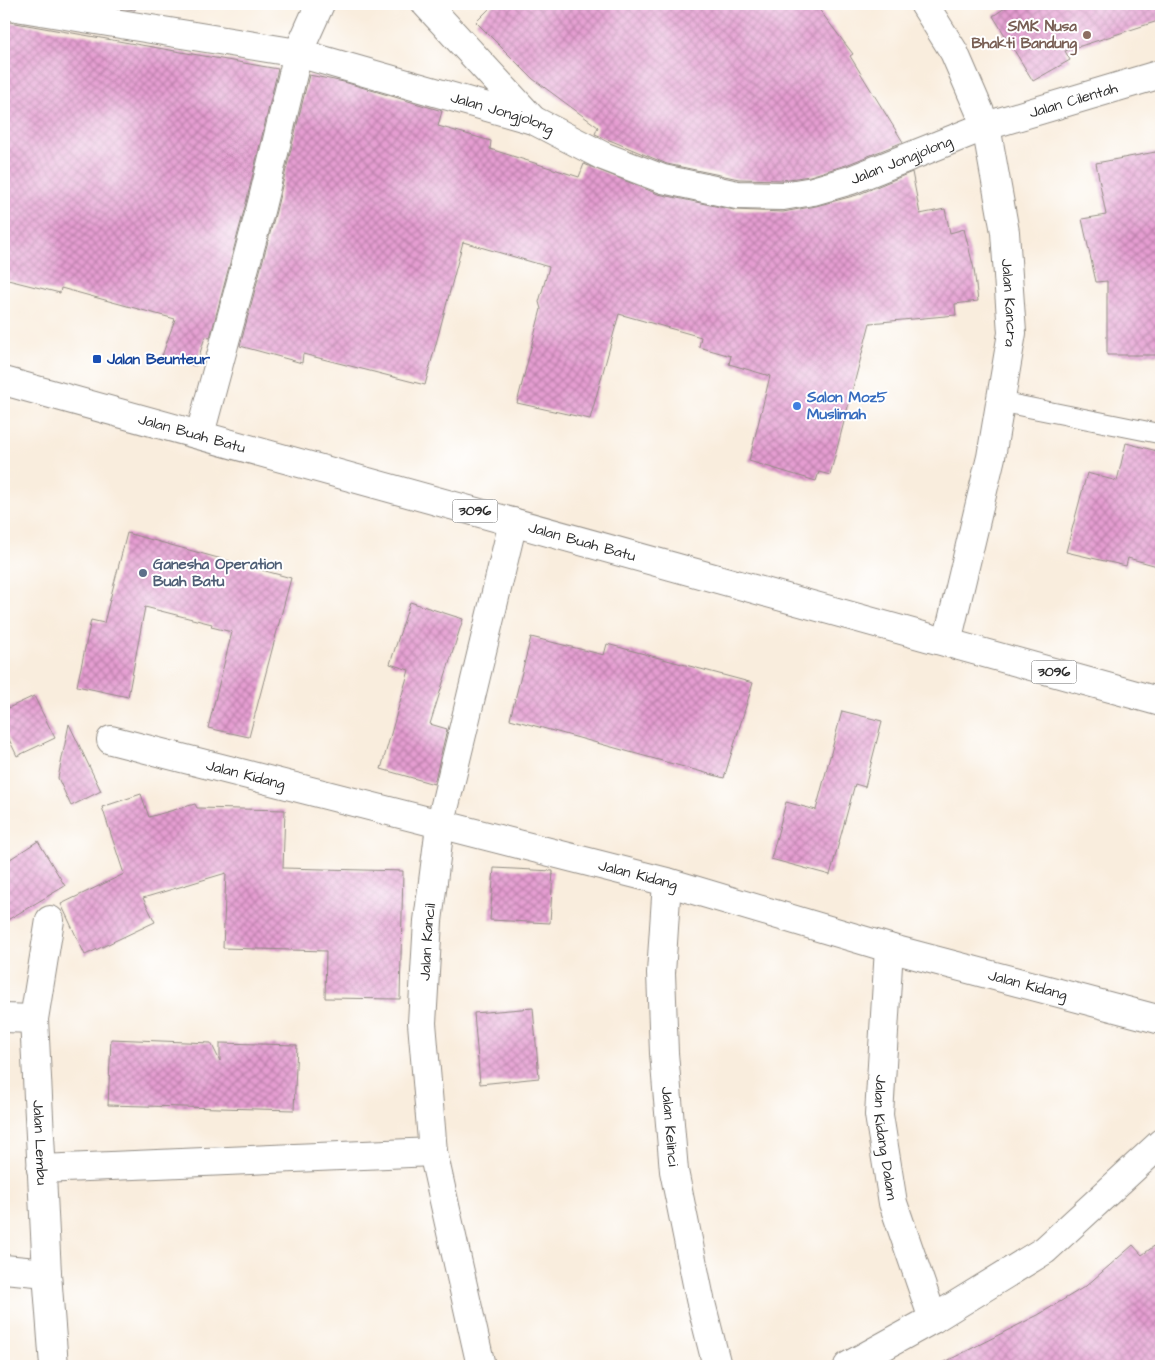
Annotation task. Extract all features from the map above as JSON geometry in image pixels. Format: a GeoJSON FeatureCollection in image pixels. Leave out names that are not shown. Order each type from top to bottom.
{"type":"FeatureCollection","features":[{"type":"Feature","properties":{"kind":"street"},"geometry":{"type":"LineString","coordinates":[[200,434],[261,207],[298,53],[320,4]]}},
{"type":"Feature","properties":{"kind":"street"},"geometry":{"type":"LineString","coordinates":[[426,4],[533,120]]}},
{"type":"Feature","properties":{"kind":"street","name":"Jalan Kancra"},"geometry":{"type":"LineString","coordinates":[[924,4],[954,52],[986,126],[1006,232],[1012,333],[989,466],[947,642]]}},
{"type":"Feature","properties":{"kind":"street","name":"Jalan Jongjolong"},"geometry":{"type":"LineString","coordinates":[[4,5],[298,53],[533,120],[603,156],[663,179],[746,196],[783,196],[813,191],[851,180],[986,126]]}},
{"type":"Feature","properties":{"kind":"street","name":"Jalan Cilentah"},"geometry":{"type":"LineString","coordinates":[[986,126],[1161,74]]}},
{"type":"Feature","properties":{"kind":"street","name":"Jalan Buah Batu"},"geometry":{"type":"LineString","coordinates":[[4,381],[1161,702]]}},
{"type":"Feature","properties":{"kind":"street","name":"Jalan Kancil"},"geometry":{"type":"LineString","coordinates":[[481,1366],[433,1152],[422,1023],[428,921],[440,826],[513,522]]}},
{"type":"Feature","properties":{"kind":"street","name":"Jalan Kidang"},"geometry":{"type":"LineString","coordinates":[[111,740],[440,826],[667,882],[889,948],[1161,1020]]}},
{"type":"Feature","properties":{"kind":"street","name":"Jalan Kelinci"},"geometry":{"type":"LineString","coordinates":[[667,882],[661,973],[664,1053],[674,1171],[700,1299],[717,1366]]}},
{"type":"Feature","properties":{"kind":"street","name":"Jalan Lembu"},"geometry":{"type":"LineString","coordinates":[[50,920],[34,1019],[41,1169],[54,1366]]}},
{"type":"Feature","properties":{"kind":"street","name":"Jalan Kidang Dalam"},"geometry":{"type":"LineString","coordinates":[[889,948],[879,1115],[893,1202],[933,1319]]}},
{"type":"Feature","properties":{"kind":"street"},"geometry":{"type":"LineString","coordinates":[[4,1018],[34,1019]]}},
{"type":"Feature","properties":{"kind":"street"},"geometry":{"type":"LineString","coordinates":[[848,1366],[933,1319],[1046,1250],[1161,1143]]}},
{"type":"Feature","properties":{"kind":"street"},"geometry":{"type":"LineString","coordinates":[[41,1169],[433,1152]]}},
{"type":"Feature","properties":{"kind":"street"},"geometry":{"type":"LineString","coordinates":[[4,1269],[47,1273]]}},
{"type":"Feature","properties":{"kind":"lane"},"geometry":{"type":"LineString","coordinates":[[1000,402],[1161,434]]}},
{"type":"Feature","properties":{"kind":"building"},"geometry":{"type":"Polygon","coordinates":[[[93,4],[136,4],[135,10],[93,4]]]}},
{"type":"Feature","properties":{"kind":"building"},"geometry":{"type":"Polygon","coordinates":[[[494,4],[815,4],[853,54],[850,56],[903,142],[846,165],[810,176],[782,180],[739,179],[667,164],[595,134],[598,127],[533,79],[476,22],[494,4]]]}},
{"type":"Feature","properties":{"kind":"building"},"geometry":{"type":"Polygon","coordinates":[[[1011,4],[1161,4],[1161,20],[1065,51],[1070,60],[1033,81],[993,16],[1011,4]]]}},
{"type":"Feature","properties":{"kind":"building"},"geometry":{"type":"Polygon","coordinates":[[[4,21],[278,69],[246,203],[210,338],[205,337],[196,366],[162,356],[175,319],[61,288],[60,293],[4,279],[4,21]]]}},
{"type":"Feature","properties":{"kind":"building"},"geometry":{"type":"Polygon","coordinates":[[[309,75],[344,82],[442,111],[438,126],[491,141],[490,149],[579,177],[584,164],[658,194],[734,210],[783,212],[816,206],[857,195],[912,172],[920,214],[945,209],[950,233],[964,229],[974,269],[978,301],[955,304],[956,315],[870,323],[830,475],[819,472],[816,481],[749,461],[770,376],[729,364],[731,356],[699,347],[701,337],[619,314],[590,419],[517,403],[541,309],[539,302],[549,267],[463,242],[425,385],[303,354],[302,363],[240,346],[276,211],[309,75]]]}},
{"type":"Feature","properties":{"kind":"building"},"geometry":{"type":"Polygon","coordinates":[[[1161,151],[1161,355],[1107,355],[1107,281],[1096,282],[1082,219],[1106,215],[1096,163],[1161,151]]]}},
{"type":"Feature","properties":{"kind":"building"},"geometry":{"type":"Polygon","coordinates":[[[1126,443],[1161,452],[1161,567],[1128,558],[1126,566],[1066,552],[1087,473],[1117,481],[1126,443]]]}},
{"type":"Feature","properties":{"kind":"building"},"geometry":{"type":"Polygon","coordinates":[[[127,533],[291,578],[249,737],[208,728],[232,632],[211,627],[212,624],[145,607],[128,697],[77,686],[91,620],[104,623],[127,533]]]}},
{"type":"Feature","properties":{"kind":"building"},"geometry":{"type":"Polygon","coordinates":[[[410,602],[463,619],[430,724],[447,729],[434,784],[381,769],[409,670],[390,664],[410,602]]]}},
{"type":"Feature","properties":{"kind":"building"},"geometry":{"type":"Polygon","coordinates":[[[531,637],[604,655],[607,644],[753,683],[724,778],[510,719],[531,637]]]}},
{"type":"Feature","properties":{"kind":"building"},"geometry":{"type":"Polygon","coordinates":[[[34,696],[55,738],[17,756],[4,729],[4,710],[34,696]]]}},
{"type":"Feature","properties":{"kind":"building"},"geometry":{"type":"Polygon","coordinates":[[[842,711],[882,721],[865,787],[855,784],[830,875],[771,859],[786,802],[816,810],[842,711]]]}},
{"type":"Feature","properties":{"kind":"building"},"geometry":{"type":"Polygon","coordinates":[[[69,724],[101,791],[71,806],[58,778],[69,724]]]}},
{"type":"Feature","properties":{"kind":"building"},"geometry":{"type":"Polygon","coordinates":[[[141,794],[149,817],[195,804],[197,808],[285,810],[283,868],[403,871],[400,999],[325,998],[326,951],[223,948],[226,873],[143,898],[155,922],[85,955],[61,904],[124,874],[102,807],[141,794]]]}},
{"type":"Feature","properties":{"kind":"building"},"geometry":{"type":"Polygon","coordinates":[[[38,841],[65,886],[4,922],[4,863],[38,841]]]}},
{"type":"Feature","properties":{"kind":"building"},"geometry":{"type":"Polygon","coordinates":[[[494,868],[553,871],[550,923],[490,920],[494,868]]]}},
{"type":"Feature","properties":{"kind":"building"},"geometry":{"type":"Polygon","coordinates":[[[533,1008],[539,1078],[480,1084],[474,1013],[533,1008]]]}},
{"type":"Feature","properties":{"kind":"building"},"geometry":{"type":"Polygon","coordinates":[[[111,1039],[211,1043],[220,1061],[220,1043],[297,1045],[294,1110],[108,1105],[111,1039]]]}},
{"type":"Feature","properties":{"kind":"building"},"geometry":{"type":"Polygon","coordinates":[[[1161,1241],[1161,1366],[937,1366],[1038,1315],[1086,1286],[1133,1245],[1142,1255],[1161,1241]]]}},
{"type":"Feature","properties":{"kind":"place","name":"SMK Nusa Bhakti Bandung"},"geometry":{"type":"Point","coordinates":[1087,35]}},
{"type":"Feature","properties":{"kind":"place","name":"Jalan Beunteur"},"geometry":{"type":"Point","coordinates":[97,359]}},
{"type":"Feature","properties":{"kind":"place","name":"Salon Moz5 Muslimah"},"geometry":{"type":"Point","coordinates":[797,406]}},
{"type":"Feature","properties":{"kind":"place","name":"Ganesha Operation Buah Batu"},"geometry":{"type":"Point","coordinates":[143,573]}}]}
